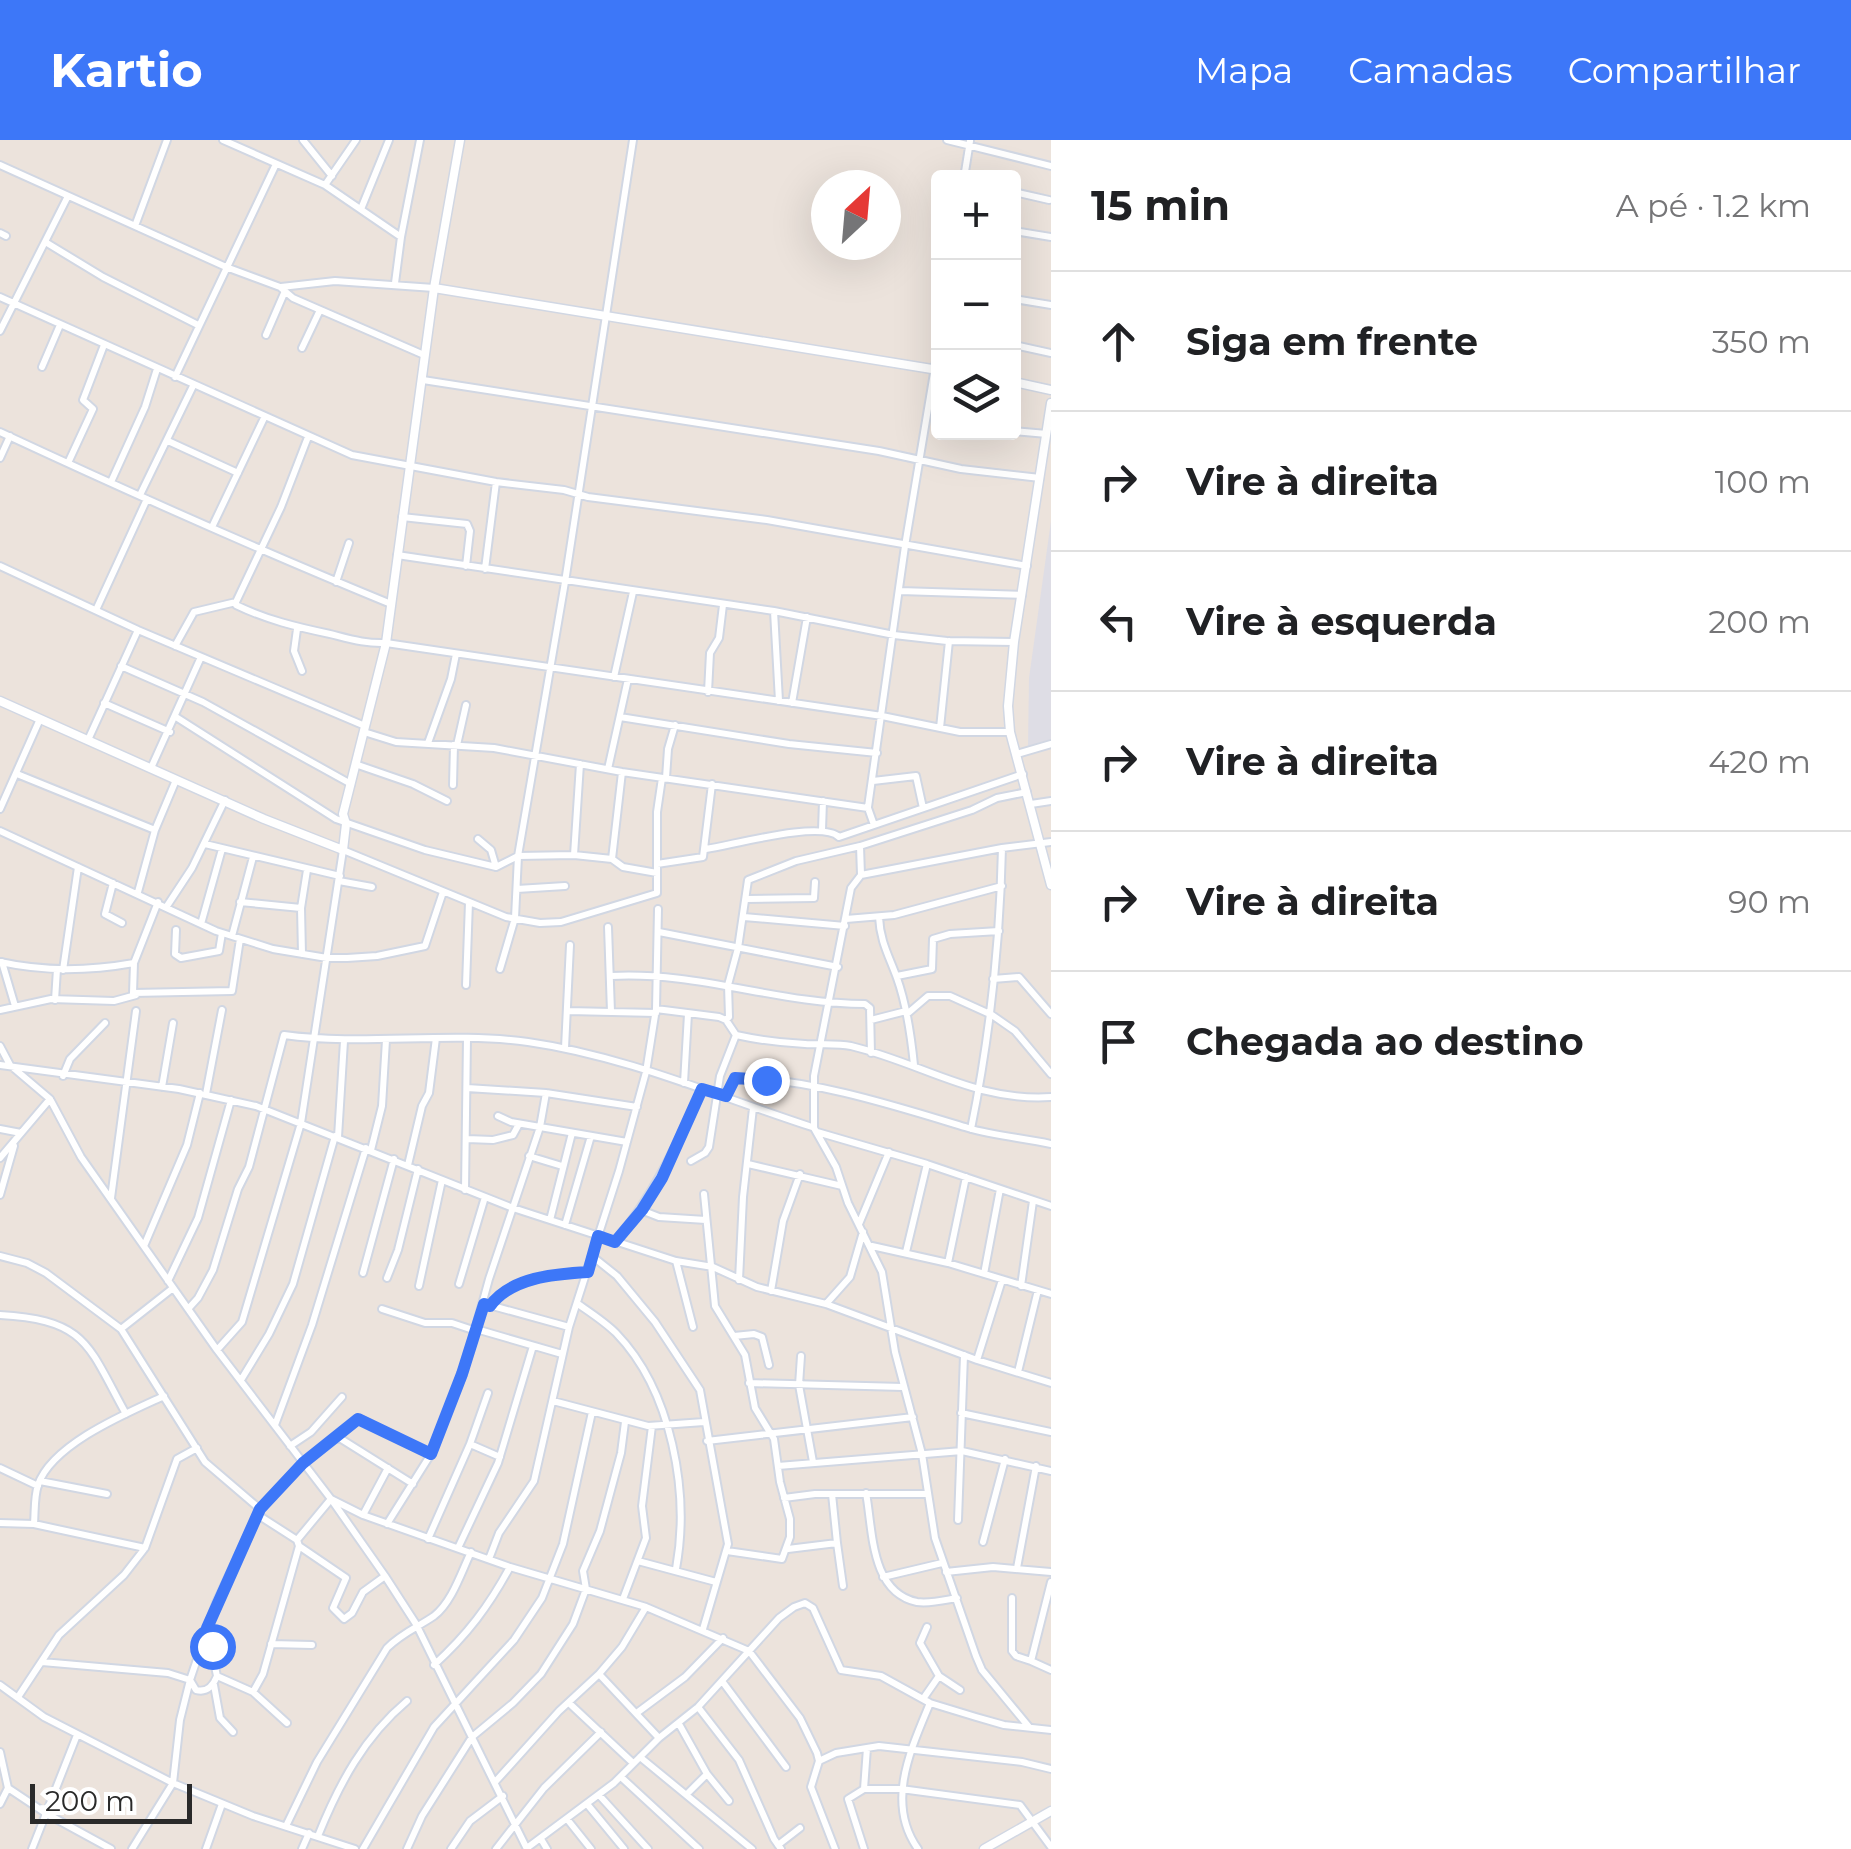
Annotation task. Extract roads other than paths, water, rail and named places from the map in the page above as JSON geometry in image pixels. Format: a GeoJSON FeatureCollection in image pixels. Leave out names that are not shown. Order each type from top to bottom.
{"type":"FeatureCollection","features":[{"type":"Feature","properties":{"kind":"street"},"geometry":{"type":"LineString","coordinates":[[136,226],[167,140]]}},
{"type":"Feature","properties":{"kind":"street"},"geometry":{"type":"LineString","coordinates":[[224,140],[325,185],[401,237]]}},
{"type":"Feature","properties":{"kind":"street"},"geometry":{"type":"LineString","coordinates":[[302,140],[332,176]]}},
{"type":"Feature","properties":{"kind":"street"},"geometry":{"type":"LineString","coordinates":[[325,185],[356,140]]}},
{"type":"Feature","properties":{"kind":"street"},"geometry":{"type":"LineString","coordinates":[[361,209],[389,140]]}},
{"type":"Feature","properties":{"kind":"street"},"geometry":{"type":"LineString","coordinates":[[396,284],[420,140]]}},
{"type":"Feature","properties":{"kind":"street"},"geometry":{"type":"LineString","coordinates":[[216,1350],[242,1322],[301,1123],[344,850],[343,814],[386,642],[424,355],[460,140]]}},
{"type":"Feature","properties":{"kind":"street"},"geometry":{"type":"LineString","coordinates":[[500,970],[515,918],[518,856],[633,140]]}},
{"type":"Feature","properties":{"kind":"street"},"geometry":{"type":"LineString","coordinates":[[947,140],[970,142],[1051,166]]}},
{"type":"Feature","properties":{"kind":"street"},"geometry":{"type":"LineString","coordinates":[[965,170],[970,142]]}},
{"type":"Feature","properties":{"kind":"street"},"geometry":{"type":"LineString","coordinates":[[0,164],[424,355]]}},
{"type":"Feature","properties":{"kind":"street"},"geometry":{"type":"LineString","coordinates":[[175,376],[276,164]]}},
{"type":"Feature","properties":{"kind":"street"},"geometry":{"type":"LineString","coordinates":[[1021,194],[1048,200]]}},
{"type":"Feature","properties":{"kind":"street"},"geometry":{"type":"LineString","coordinates":[[0,331],[68,196]]}},
{"type":"Feature","properties":{"kind":"street"},"geometry":{"type":"LineString","coordinates":[[1021,231],[1051,237]]}},
{"type":"Feature","properties":{"kind":"street"},"geometry":{"type":"LineString","coordinates":[[46,242],[90,270],[198,324]]}},
{"type":"Feature","properties":{"kind":"street"},"geometry":{"type":"LineString","coordinates":[[282,289],[320,281],[434,288],[931,369]]}},
{"type":"Feature","properties":{"kind":"street"},"geometry":{"type":"LineString","coordinates":[[266,335],[282,289]]}},
{"type":"Feature","properties":{"kind":"street"},"geometry":{"type":"LineString","coordinates":[[0,297],[264,418],[368,460],[767,520],[1027,566]]}},
{"type":"Feature","properties":{"kind":"street"},"geometry":{"type":"LineString","coordinates":[[1021,300],[1051,305]]}},
{"type":"Feature","properties":{"kind":"street"},"geometry":{"type":"LineString","coordinates":[[302,348],[320,310]]}},
{"type":"Feature","properties":{"kind":"street"},"geometry":{"type":"LineString","coordinates":[[42,367],[60,325]]}},
{"type":"Feature","properties":{"kind":"street"},"geometry":{"type":"LineString","coordinates":[[68,462],[93,409],[83,400],[104,345]]}},
{"type":"Feature","properties":{"kind":"street"},"geometry":{"type":"LineString","coordinates":[[1021,347],[1051,353]]}},
{"type":"Feature","properties":{"kind":"street"},"geometry":{"type":"LineString","coordinates":[[111,482],[146,407],[157,369]]}},
{"type":"Feature","properties":{"kind":"street"},"geometry":{"type":"LineString","coordinates":[[423,380],[918,458],[950,467],[1040,478]]}},
{"type":"Feature","properties":{"kind":"street"},"geometry":{"type":"LineString","coordinates":[[1021,384],[1051,390]]}},
{"type":"Feature","properties":{"kind":"street"},"geometry":{"type":"LineString","coordinates":[[96,610],[193,386]]}},
{"type":"Feature","properties":{"kind":"street"},"geometry":{"type":"LineString","coordinates":[[874,825],[868,808],[918,458],[931,398]]}},
{"type":"Feature","properties":{"kind":"street"},"geometry":{"type":"LineString","coordinates":[[1051,402],[1014,642],[1008,706],[1010,732],[1051,884]]}},
{"type":"Feature","properties":{"kind":"street"},"geometry":{"type":"LineString","coordinates":[[213,526],[264,418]]}},
{"type":"Feature","properties":{"kind":"street"},"geometry":{"type":"LineString","coordinates":[[0,432],[213,526],[260,551],[391,604]]}},
{"type":"Feature","properties":{"kind":"street"},"geometry":{"type":"LineString","coordinates":[[1021,432],[1047,434]]}},
{"type":"Feature","properties":{"kind":"street"},"geometry":{"type":"LineString","coordinates":[[0,458],[10,436]]}},
{"type":"Feature","properties":{"kind":"street"},"geometry":{"type":"LineString","coordinates":[[236,602],[308,437]]}},
{"type":"Feature","properties":{"kind":"street"},"geometry":{"type":"LineString","coordinates":[[168,441],[238,474]]}},
{"type":"Feature","properties":{"kind":"street"},"geometry":{"type":"LineString","coordinates":[[485,569],[496,482]]}},
{"type":"Feature","properties":{"kind":"street"},"geometry":{"type":"LineString","coordinates":[[402,517],[468,524],[466,566]]}},
{"type":"Feature","properties":{"kind":"street"},"geometry":{"type":"LineString","coordinates":[[336,582],[349,543]]}},
{"type":"Feature","properties":{"kind":"street"},"geometry":{"type":"LineString","coordinates":[[396,555],[774,611],[894,635],[1014,642]]}},
{"type":"Feature","properties":{"kind":"street"},"geometry":{"type":"LineString","coordinates":[[0,566],[396,742],[494,748],[622,772],[868,808]]}},
{"type":"Feature","properties":{"kind":"street"},"geometry":{"type":"LineString","coordinates":[[900,591],[1022,594]]}},
{"type":"Feature","properties":{"kind":"street"},"geometry":{"type":"LineString","coordinates":[[614,677],[633,592]]}},
{"type":"Feature","properties":{"kind":"street"},"geometry":{"type":"LineString","coordinates":[[236,602],[257,616],[366,644],[386,642],[882,716],[960,732],[1010,732]]}},
{"type":"Feature","properties":{"kind":"street"},"geometry":{"type":"LineString","coordinates":[[175,646],[194,612],[236,602]]}},
{"type":"Feature","properties":{"kind":"street"},"geometry":{"type":"LineString","coordinates":[[708,692],[710,653],[719,638],[724,605]]}},
{"type":"Feature","properties":{"kind":"street"},"geometry":{"type":"LineString","coordinates":[[774,611],[779,701]]}},
{"type":"Feature","properties":{"kind":"street"},"geometry":{"type":"LineString","coordinates":[[792,703],[807,617]]}},
{"type":"Feature","properties":{"kind":"street"},"geometry":{"type":"LineString","coordinates":[[298,629],[294,651],[302,670]]}},
{"type":"Feature","properties":{"kind":"street"},"geometry":{"type":"LineString","coordinates":[[88,740],[138,630]]}},
{"type":"Feature","properties":{"kind":"street"},"geometry":{"type":"LineString","coordinates":[[940,728],[950,641]]}},
{"type":"Feature","properties":{"kind":"street"},"geometry":{"type":"LineString","coordinates":[[428,743],[456,654]]}},
{"type":"Feature","properties":{"kind":"street"},"geometry":{"type":"LineString","coordinates":[[151,768],[201,657]]}},
{"type":"Feature","properties":{"kind":"street"},"geometry":{"type":"LineString","coordinates":[[121,666],[187,694],[352,784]]}},
{"type":"Feature","properties":{"kind":"street"},"geometry":{"type":"LineString","coordinates":[[608,769],[628,679]]}},
{"type":"Feature","properties":{"kind":"street"},"geometry":{"type":"LineString","coordinates":[[0,701],[443,892],[540,923],[561,922],[653,896],[658,888],[657,812],[675,725]]}},
{"type":"Feature","properties":{"kind":"street"},"geometry":{"type":"LineString","coordinates":[[104,703],[170,732]]}},
{"type":"Feature","properties":{"kind":"street"},"geometry":{"type":"LineString","coordinates":[[453,785],[456,745],[466,705]]}},
{"type":"Feature","properties":{"kind":"street"},"geometry":{"type":"LineString","coordinates":[[620,716],[790,744],[877,753]]}},
{"type":"Feature","properties":{"kind":"street"},"geometry":{"type":"LineString","coordinates":[[176,717],[346,824],[496,867],[518,856],[574,855],[657,869],[702,857],[712,784]]}},
{"type":"Feature","properties":{"kind":"street"},"geometry":{"type":"LineString","coordinates":[[0,809],[40,719]]}},
{"type":"Feature","properties":{"kind":"street"},"geometry":{"type":"LineString","coordinates":[[1017,754],[1051,744]]}},
{"type":"Feature","properties":{"kind":"street"},"geometry":{"type":"LineString","coordinates":[[574,855],[580,764]]}},
{"type":"Feature","properties":{"kind":"street"},"geometry":{"type":"LineString","coordinates":[[358,765],[413,784],[446,801]]}},
{"type":"Feature","properties":{"kind":"street"},"geometry":{"type":"LineString","coordinates":[[612,859],[622,772]]}},
{"type":"Feature","properties":{"kind":"street"},"geometry":{"type":"LineString","coordinates":[[17,774],[155,830]]}},
{"type":"Feature","properties":{"kind":"street"},"geometry":{"type":"LineString","coordinates":[[873,781],[916,776],[923,808]]}},
{"type":"Feature","properties":{"kind":"street"},"geometry":{"type":"LineString","coordinates":[[138,892],[155,830],[176,780]]}},
{"type":"Feature","properties":{"kind":"street"},"geometry":{"type":"LineString","coordinates":[[706,849],[822,830],[833,831],[839,837],[923,808],[1025,783]]}},
{"type":"Feature","properties":{"kind":"street"},"geometry":{"type":"LineString","coordinates":[[726,1020],[728,986],[748,880],[796,861],[860,846],[972,810],[1025,783]]}},
{"type":"Feature","properties":{"kind":"street"},"geometry":{"type":"LineString","coordinates":[[167,906],[205,844],[225,800]]}},
{"type":"Feature","properties":{"kind":"street"},"geometry":{"type":"LineString","coordinates":[[822,830],[823,801]]}},
{"type":"Feature","properties":{"kind":"street"},"geometry":{"type":"LineString","coordinates":[[1032,804],[1051,801]]}},
{"type":"Feature","properties":{"kind":"street"},"geometry":{"type":"LineString","coordinates":[[0,831],[222,933],[327,958],[377,956],[425,946],[430,941],[443,892]]}},
{"type":"Feature","properties":{"kind":"street"},"geometry":{"type":"LineString","coordinates":[[478,839],[491,850],[496,867]]}},
{"type":"Feature","properties":{"kind":"street"},"geometry":{"type":"LineString","coordinates":[[861,875],[1051,842]]}},
{"type":"Feature","properties":{"kind":"street"},"geometry":{"type":"LineString","coordinates":[[205,844],[372,887]]}},
{"type":"Feature","properties":{"kind":"street"},"geometry":{"type":"LineString","coordinates":[[860,846],[861,875],[851,888],[813,1088],[815,1130],[882,1272],[942,1563],[982,1670],[1029,1727]]}},
{"type":"Feature","properties":{"kind":"street"},"geometry":{"type":"LineString","coordinates":[[201,924],[222,848]]}},
{"type":"Feature","properties":{"kind":"street"},"geometry":{"type":"LineString","coordinates":[[971,1129],[992,1015],[1002,848]]}},
{"type":"Feature","properties":{"kind":"street"},"geometry":{"type":"LineString","coordinates":[[0,1010],[56,1000],[114,1001],[192,990],[232,991],[240,902],[253,857]]}},
{"type":"Feature","properties":{"kind":"street"},"geometry":{"type":"LineString","coordinates":[[56,1000],[78,867]]}},
{"type":"Feature","properties":{"kind":"street"},"geometry":{"type":"LineString","coordinates":[[302,954],[301,908],[307,870]]}},
{"type":"Feature","properties":{"kind":"street"},"geometry":{"type":"LineString","coordinates":[[747,899],[814,898],[815,882]]}},
{"type":"Feature","properties":{"kind":"street"},"geometry":{"type":"LineString","coordinates":[[113,883],[105,914],[122,923]]}},
{"type":"Feature","properties":{"kind":"street"},"geometry":{"type":"LineString","coordinates":[[516,888],[565,886]]}},
{"type":"Feature","properties":{"kind":"street"},"geometry":{"type":"LineString","coordinates":[[744,917],[846,923],[1002,886]]}},
{"type":"Feature","properties":{"kind":"street"},"geometry":{"type":"LineString","coordinates":[[137,995],[131,990],[134,963],[158,902]]}},
{"type":"Feature","properties":{"kind":"street"},"geometry":{"type":"LineString","coordinates":[[240,902],[301,908]]}},
{"type":"Feature","properties":{"kind":"street"},"geometry":{"type":"LineString","coordinates":[[466,984],[469,902]]}},
{"type":"Feature","properties":{"kind":"street"},"geometry":{"type":"LineString","coordinates":[[490,1559],[498,1533],[534,1482],[569,1327],[637,1107],[656,1011],[658,909]]}},
{"type":"Feature","properties":{"kind":"street"},"geometry":{"type":"LineString","coordinates":[[880,917],[882,946],[896,976],[914,1064]]}},
{"type":"Feature","properties":{"kind":"street"},"geometry":{"type":"LineString","coordinates":[[608,926],[610,1012]]}},
{"type":"Feature","properties":{"kind":"street"},"geometry":{"type":"LineString","coordinates":[[176,930],[175,954],[181,958],[218,951],[222,933]]}},
{"type":"Feature","properties":{"kind":"street"},"geometry":{"type":"LineString","coordinates":[[896,976],[932,969],[933,939],[999,931]]}},
{"type":"Feature","properties":{"kind":"street"},"geometry":{"type":"LineString","coordinates":[[659,932],[838,967]]}},
{"type":"Feature","properties":{"kind":"street"},"geometry":{"type":"LineString","coordinates":[[565,1049],[570,944]]}},
{"type":"Feature","properties":{"kind":"street"},"geometry":{"type":"LineString","coordinates":[[15,1006],[1,962],[60,970],[96,970],[134,963]]}},
{"type":"Feature","properties":{"kind":"street"},"geometry":{"type":"LineString","coordinates":[[611,976],[657,974],[830,1004],[864,1004],[870,1008],[871,1053]]}},
{"type":"Feature","properties":{"kind":"street"},"geometry":{"type":"LineString","coordinates":[[993,979],[1019,977],[1051,1014]]}},
{"type":"Feature","properties":{"kind":"street"},"geometry":{"type":"LineString","coordinates":[[871,1020],[906,1013],[928,996],[950,996],[1015,1030],[1051,1074]]}},
{"type":"Feature","properties":{"kind":"street"},"geometry":{"type":"LineString","coordinates":[[144,1246],[187,1145],[222,1010]]}},
{"type":"Feature","properties":{"kind":"street"},"geometry":{"type":"LineString","coordinates":[[568,1010],[656,1011],[726,1020],[736,1035],[839,1044],[914,1064],[978,1091],[1020,1099],[1051,1097]]}},
{"type":"Feature","properties":{"kind":"street"},"geometry":{"type":"LineString","coordinates":[[111,1199],[136,1012]]}},
{"type":"Feature","properties":{"kind":"street"},"geometry":{"type":"LineString","coordinates":[[684,1084],[688,1014]]}},
{"type":"Feature","properties":{"kind":"street"},"geometry":{"type":"LineString","coordinates":[[64,1076],[70,1059],[105,1023]]}},
{"type":"Feature","properties":{"kind":"street"},"geometry":{"type":"LineString","coordinates":[[162,1086],[173,1023]]}},
{"type":"Feature","properties":{"kind":"street"},"geometry":{"type":"LineString","coordinates":[[691,1161],[709,1147],[723,1064],[736,1035]]}},
{"type":"Feature","properties":{"kind":"street"},"geometry":{"type":"LineString","coordinates":[[188,1309],[213,1270],[238,1189],[249,1168],[282,1038],[488,1038],[565,1049],[726,1096],[815,1130],[1051,1206]]}},
{"type":"Feature","properties":{"kind":"street"},"geometry":{"type":"LineString","coordinates":[[408,1165],[422,1106],[429,1093],[436,1038]]}},
{"type":"Feature","properties":{"kind":"street"},"geometry":{"type":"LineString","coordinates":[[466,1190],[467,1038]]}},
{"type":"Feature","properties":{"kind":"street"},"geometry":{"type":"LineString","coordinates":[[275,1426],[312,1325],[382,1106],[386,1040]]}},
{"type":"Feature","properties":{"kind":"street"},"geometry":{"type":"LineString","coordinates":[[242,1380],[270,1334],[293,1284],[342,1110],[344,1041]]}},
{"type":"Feature","properties":{"kind":"street"},"geometry":{"type":"LineString","coordinates":[[0,1046],[10,1065],[50,1100],[81,1157],[216,1350],[385,1576],[416,1624],[527,1849],[621,1777],[698,1706],[779,1618],[794,1606],[806,1603],[813,1608],[841,1670],[882,1676],[926,1701],[1004,1725],[1051,1730]]}},
{"type":"Feature","properties":{"kind":"street"},"geometry":{"type":"LineString","coordinates":[[0,1065],[162,1086],[264,1108],[513,1208],[676,1260],[713,1267],[771,1291],[826,1304],[977,1360],[1051,1382]]}},
{"type":"Feature","properties":{"kind":"street"},"geometry":{"type":"LineString","coordinates":[[726,1096],[738,1078],[813,1088],[971,1129],[1051,1144]]}},
{"type":"Feature","properties":{"kind":"street"},"geometry":{"type":"LineString","coordinates":[[467,1088],[546,1093],[637,1107]]}},
{"type":"Feature","properties":{"kind":"street"},"geometry":{"type":"LineString","coordinates":[[615,1242],[662,1178],[702,1089]]}},
{"type":"Feature","properties":{"kind":"street"},"geometry":{"type":"LineString","coordinates":[[386,1524],[431,1454],[487,1305],[489,1279],[540,1128],[546,1093]]}},
{"type":"Feature","properties":{"kind":"street"},"geometry":{"type":"LineString","coordinates":[[0,1158],[50,1100]]}},
{"type":"Feature","properties":{"kind":"street"},"geometry":{"type":"LineString","coordinates":[[121,1329],[171,1284],[198,1218],[231,1100]]}},
{"type":"Feature","properties":{"kind":"street"},"geometry":{"type":"LineString","coordinates":[[739,1280],[753,1108]]}},
{"type":"Feature","properties":{"kind":"street"},"geometry":{"type":"LineString","coordinates":[[498,1116],[519,1124],[627,1142]]}},
{"type":"Feature","properties":{"kind":"street"},"geometry":{"type":"LineString","coordinates":[[468,1139],[494,1140],[513,1135],[519,1124]]}},
{"type":"Feature","properties":{"kind":"street"},"geometry":{"type":"LineString","coordinates":[[0,1129],[19,1137]]}},
{"type":"Feature","properties":{"kind":"street"},"geometry":{"type":"LineString","coordinates":[[550,1220],[572,1133]]}},
{"type":"Feature","properties":{"kind":"street"},"geometry":{"type":"LineString","coordinates":[[566,1225],[591,1136]]}},
{"type":"Feature","properties":{"kind":"street"},"geometry":{"type":"LineString","coordinates":[[0,1195],[19,1137]]}},
{"type":"Feature","properties":{"kind":"street"},"geometry":{"type":"LineString","coordinates":[[826,1304],[850,1277],[861,1228],[888,1152]]}},
{"type":"Feature","properties":{"kind":"street"},"geometry":{"type":"LineString","coordinates":[[529,1156],[562,1166]]}},
{"type":"Feature","properties":{"kind":"street"},"geometry":{"type":"LineString","coordinates":[[363,1274],[394,1159]]}},
{"type":"Feature","properties":{"kind":"street"},"geometry":{"type":"LineString","coordinates":[[748,1164],[842,1186]]}},
{"type":"Feature","properties":{"kind":"street"},"geometry":{"type":"LineString","coordinates":[[906,1252],[927,1164]]}},
{"type":"Feature","properties":{"kind":"street"},"geometry":{"type":"LineString","coordinates":[[387,1278],[418,1169]]}},
{"type":"Feature","properties":{"kind":"street"},"geometry":{"type":"LineString","coordinates":[[771,1291],[784,1222],[800,1174]]}},
{"type":"Feature","properties":{"kind":"street"},"geometry":{"type":"LineString","coordinates":[[948,1263],[966,1177]]}},
{"type":"Feature","properties":{"kind":"street"},"geometry":{"type":"LineString","coordinates":[[418,1286],[442,1180]]}},
{"type":"Feature","properties":{"kind":"street"},"geometry":{"type":"LineString","coordinates":[[984,1274],[1000,1189]]}},
{"type":"Feature","properties":{"kind":"street"},"geometry":{"type":"LineString","coordinates":[[704,1194],[715,1306],[746,1355],[755,1408],[772,1434],[790,1519],[787,1549],[781,1560],[727,1551]]}},
{"type":"Feature","properties":{"kind":"street"},"geometry":{"type":"LineString","coordinates":[[459,1284],[484,1197]]}},
{"type":"Feature","properties":{"kind":"street"},"geometry":{"type":"LineString","coordinates":[[1021,1286],[1033,1201]]}},
{"type":"Feature","properties":{"kind":"street"},"geometry":{"type":"LineString","coordinates":[[642,1210],[659,1217],[706,1220]]}},
{"type":"Feature","properties":{"kind":"street"},"geometry":{"type":"LineString","coordinates":[[871,1246],[948,1263],[1051,1294]]}},
{"type":"Feature","properties":{"kind":"street"},"geometry":{"type":"LineString","coordinates":[[0,1256],[27,1263],[46,1274],[121,1329],[205,1462],[259,1512],[346,1578],[333,1608],[344,1619],[364,1592],[385,1576]]}},
{"type":"Feature","properties":{"kind":"street"},"geometry":{"type":"LineString","coordinates":[[592,1256],[617,1276],[682,1359],[700,1390],[727,1551],[703,1629]]}},
{"type":"Feature","properties":{"kind":"street"},"geometry":{"type":"LineString","coordinates":[[676,1260],[693,1327]]}},
{"type":"Feature","properties":{"kind":"street"},"geometry":{"type":"LineString","coordinates":[[487,1305],[503,1290],[519,1283],[588,1272]]}},
{"type":"Feature","properties":{"kind":"street"},"geometry":{"type":"LineString","coordinates":[[977,1360],[1002,1280]]}},
{"type":"Feature","properties":{"kind":"street"},"geometry":{"type":"LineString","coordinates":[[1018,1372],[1038,1290]]}},
{"type":"Feature","properties":{"kind":"street"},"geometry":{"type":"LineString","coordinates":[[578,1304],[616,1333],[634,1355],[666,1426],[680,1495],[682,1535],[676,1570]]}},
{"type":"Feature","properties":{"kind":"street"},"geometry":{"type":"LineString","coordinates":[[487,1305],[569,1327]]}},
{"type":"Feature","properties":{"kind":"street"},"geometry":{"type":"LineString","coordinates":[[382,1309],[425,1323],[452,1323],[562,1354]]}},
{"type":"Feature","properties":{"kind":"street"},"geometry":{"type":"LineString","coordinates":[[0,1315],[60,1326],[82,1339],[99,1362],[126,1414]]}},
{"type":"Feature","properties":{"kind":"street"},"geometry":{"type":"LineString","coordinates":[[734,1336],[762,1337],[769,1365]]}},
{"type":"Feature","properties":{"kind":"street"},"geometry":{"type":"LineString","coordinates":[[458,1548],[500,1457],[532,1346]]}},
{"type":"Feature","properties":{"kind":"street"},"geometry":{"type":"LineString","coordinates":[[958,1520],[964,1355]]}},
{"type":"Feature","properties":{"kind":"street"},"geometry":{"type":"LineString","coordinates":[[801,1356],[800,1384],[813,1462]]}},
{"type":"Feature","properties":{"kind":"street"},"geometry":{"type":"LineString","coordinates":[[750,1384],[904,1387]]}},
{"type":"Feature","properties":{"kind":"street"},"geometry":{"type":"LineString","coordinates":[[428,1538],[470,1444],[488,1392]]}},
{"type":"Feature","properties":{"kind":"street"},"geometry":{"type":"LineString","coordinates":[[34,1524],[39,1484],[53,1462],[70,1447],[164,1396]]}},
{"type":"Feature","properties":{"kind":"street"},"geometry":{"type":"LineString","coordinates":[[290,1446],[311,1432],[342,1397]]}},
{"type":"Feature","properties":{"kind":"street"},"geometry":{"type":"LineString","coordinates":[[553,1400],[652,1426],[704,1422]]}},
{"type":"Feature","properties":{"kind":"street"},"geometry":{"type":"LineString","coordinates":[[363,1849],[420,1748],[514,1640],[542,1598],[563,1544],[592,1412]]}},
{"type":"Feature","properties":{"kind":"street"},"geometry":{"type":"LineString","coordinates":[[961,1413],[1051,1432]]}},
{"type":"Feature","properties":{"kind":"street"},"geometry":{"type":"LineString","coordinates":[[707,1441],[913,1416]]}},
{"type":"Feature","properties":{"kind":"street"},"geometry":{"type":"LineString","coordinates":[[132,1849],[173,1783],[180,1720],[190,1680],[207,1628],[259,1512],[303,1463],[356,1421],[362,1420],[431,1454]]}},
{"type":"Feature","properties":{"kind":"street"},"geometry":{"type":"LineString","coordinates":[[407,1849],[422,1816],[472,1737],[513,1704],[541,1674],[573,1624],[586,1589],[583,1570],[604,1517],[625,1422]]}},
{"type":"Feature","properties":{"kind":"street"},"geometry":{"type":"LineString","coordinates":[[623,1599],[646,1538],[642,1506],[652,1426]]}},
{"type":"Feature","properties":{"kind":"street"},"geometry":{"type":"LineString","coordinates":[[338,1437],[413,1484]]}},
{"type":"Feature","properties":{"kind":"street"},"geometry":{"type":"LineString","coordinates":[[470,1444],[500,1457]]}},
{"type":"Feature","properties":{"kind":"street"},"geometry":{"type":"LineString","coordinates":[[18,1697],[70,1622],[124,1575],[145,1548],[177,1459],[197,1448]]}},
{"type":"Feature","properties":{"kind":"street"},"geometry":{"type":"LineString","coordinates":[[778,1466],[962,1451],[1051,1471]]}},
{"type":"Feature","properties":{"kind":"street"},"geometry":{"type":"LineString","coordinates":[[983,1542],[1006,1459]]}},
{"type":"Feature","properties":{"kind":"street"},"geometry":{"type":"LineString","coordinates":[[1018,1568],[1036,1466]]}},
{"type":"Feature","properties":{"kind":"street"},"geometry":{"type":"LineString","coordinates":[[0,1468],[39,1484],[107,1494]]}},
{"type":"Feature","properties":{"kind":"street"},"geometry":{"type":"LineString","coordinates":[[363,1515],[388,1468]]}},
{"type":"Feature","properties":{"kind":"street"},"geometry":{"type":"LineString","coordinates":[[866,1493],[883,1577],[899,1593],[919,1602],[958,1598]]}},
{"type":"Feature","properties":{"kind":"street"},"geometry":{"type":"LineString","coordinates":[[832,1494],[844,1586]]}},
{"type":"Feature","properties":{"kind":"street"},"geometry":{"type":"LineString","coordinates":[[784,1498],[927,1494]]}},
{"type":"Feature","properties":{"kind":"street"},"geometry":{"type":"LineString","coordinates":[[331,1499],[386,1524],[510,1567],[646,1606],[749,1651],[800,1718],[819,1761],[812,1787],[834,1849]]}},
{"type":"Feature","properties":{"kind":"street"},"geometry":{"type":"LineString","coordinates":[[252,1692],[263,1674],[298,1543],[331,1499]]}},
{"type":"Feature","properties":{"kind":"street"},"geometry":{"type":"LineString","coordinates":[[0,1532],[0,1523],[34,1524],[145,1548]]}},
{"type":"Feature","properties":{"kind":"street"},"geometry":{"type":"LineString","coordinates":[[787,1549],[837,1543]]}},
{"type":"Feature","properties":{"kind":"street"},"geometry":{"type":"LineString","coordinates":[[286,1826],[318,1762],[387,1648],[416,1624],[437,1614],[452,1593],[470,1552]]}},
{"type":"Feature","properties":{"kind":"street"},"geometry":{"type":"LineString","coordinates":[[638,1561],[716,1582]]}},
{"type":"Feature","properties":{"kind":"street"},"geometry":{"type":"LineString","coordinates":[[883,1577],[942,1563]]}},
{"type":"Feature","properties":{"kind":"street"},"geometry":{"type":"LineString","coordinates":[[434,1665],[465,1637],[490,1604],[510,1567]]}},
{"type":"Feature","properties":{"kind":"street"},"geometry":{"type":"LineString","coordinates":[[946,1572],[976,1568],[1051,1572]]}},
{"type":"Feature","properties":{"kind":"street"},"geometry":{"type":"LineString","coordinates":[[1031,1661],[1051,1582]]}},
{"type":"Feature","properties":{"kind":"street"},"geometry":{"type":"LineString","coordinates":[[1012,1598],[1012,1651],[1051,1670]]}},
{"type":"Feature","properties":{"kind":"street"},"geometry":{"type":"LineString","coordinates":[[496,1781],[529,1742],[600,1674],[646,1606]]}},
{"type":"Feature","properties":{"kind":"street"},"geometry":{"type":"LineString","coordinates":[[927,1627],[920,1643],[938,1676],[960,1690]]}},
{"type":"Feature","properties":{"kind":"street"},"geometry":{"type":"LineString","coordinates":[[207,1628],[216,1660],[220,1718],[233,1732]]}},
{"type":"Feature","properties":{"kind":"street"},"geometry":{"type":"LineString","coordinates":[[638,1712],[684,1677],[723,1638]]}},
{"type":"Feature","properties":{"kind":"street"},"geometry":{"type":"LineString","coordinates":[[271,1644],[312,1646]]}},
{"type":"Feature","properties":{"kind":"street"},"geometry":{"type":"LineString","coordinates":[[197,1658],[216,1660]]}},
{"type":"Feature","properties":{"kind":"street"},"geometry":{"type":"LineString","coordinates":[[42,1662],[168,1674],[190,1680],[201,1692],[216,1680]]}},
{"type":"Feature","properties":{"kind":"street"},"geometry":{"type":"LineString","coordinates":[[600,1674],[659,1738]]}},
{"type":"Feature","properties":{"kind":"street"},"geometry":{"type":"LineString","coordinates":[[918,1849],[906,1826],[901,1789],[926,1701],[938,1676]]}},
{"type":"Feature","properties":{"kind":"street"},"geometry":{"type":"LineString","coordinates":[[216,1680],[252,1692],[287,1723]]}},
{"type":"Feature","properties":{"kind":"street"},"geometry":{"type":"LineString","coordinates":[[722,1680],[786,1767]]}},
{"type":"Feature","properties":{"kind":"street"},"geometry":{"type":"LineString","coordinates":[[0,1685],[76,1735],[173,1783],[222,1804],[355,1849]]}},
{"type":"Feature","properties":{"kind":"street"},"geometry":{"type":"LineString","coordinates":[[302,1849],[359,1754],[381,1723],[407,1700]]}},
{"type":"Feature","properties":{"kind":"street"},"geometry":{"type":"LineString","coordinates":[[569,1703],[752,1849]]}},
{"type":"Feature","properties":{"kind":"street"},"geometry":{"type":"LineString","coordinates":[[698,1706],[739,1760],[779,1847],[800,1828]]}},
{"type":"Feature","properties":{"kind":"street"},"geometry":{"type":"LineString","coordinates":[[678,1724],[729,1802]]}},
{"type":"Feature","properties":{"kind":"street"},"geometry":{"type":"LineString","coordinates":[[496,1849],[544,1788],[601,1732]]}},
{"type":"Feature","properties":{"kind":"street"},"geometry":{"type":"LineString","coordinates":[[32,1849],[76,1735]]}},
{"type":"Feature","properties":{"kind":"street"},"geometry":{"type":"LineString","coordinates":[[819,1761],[836,1753],[867,1748],[1022,1762],[1051,1769]]}},
{"type":"Feature","properties":{"kind":"street"},"geometry":{"type":"LineString","coordinates":[[864,1789],[867,1748]]}},
{"type":"Feature","properties":{"kind":"street"},"geometry":{"type":"LineString","coordinates":[[0,1752],[8,1788],[0,1804]]}},
{"type":"Feature","properties":{"kind":"street"},"geometry":{"type":"LineString","coordinates":[[687,1794],[708,1774]]}},
{"type":"Feature","properties":{"kind":"street"},"geometry":{"type":"LineString","coordinates":[[621,1777],[686,1846],[699,1849]]}},
{"type":"Feature","properties":{"kind":"street"},"geometry":{"type":"LineString","coordinates":[[8,1788],[46,1814],[111,1849]]}},
{"type":"Feature","properties":{"kind":"street"},"geometry":{"type":"LineString","coordinates":[[864,1849],[847,1802],[864,1789],[901,1789],[1014,1803],[1026,1810],[1051,1846]]}},
{"type":"Feature","properties":{"kind":"street"},"geometry":{"type":"LineString","coordinates":[[600,1794],[648,1849]]}},
{"type":"Feature","properties":{"kind":"street"},"geometry":{"type":"LineString","coordinates":[[452,1849],[470,1821],[504,1796]]}},
{"type":"Feature","properties":{"kind":"street"},"geometry":{"type":"LineString","coordinates":[[206,1849],[222,1804]]}},
{"type":"Feature","properties":{"kind":"street"},"geometry":{"type":"LineString","coordinates":[[586,1804],[624,1849]]}},
{"type":"Feature","properties":{"kind":"street"},"geometry":{"type":"LineString","coordinates":[[984,1849],[999,1846],[1051,1811]]}},
{"type":"Feature","properties":{"kind":"street"},"geometry":{"type":"LineString","coordinates":[[567,1818],[591,1849]]}},
{"type":"Feature","properties":{"kind":"street"},"geometry":{"type":"LineString","coordinates":[[540,1839],[547,1849]]}}]}
